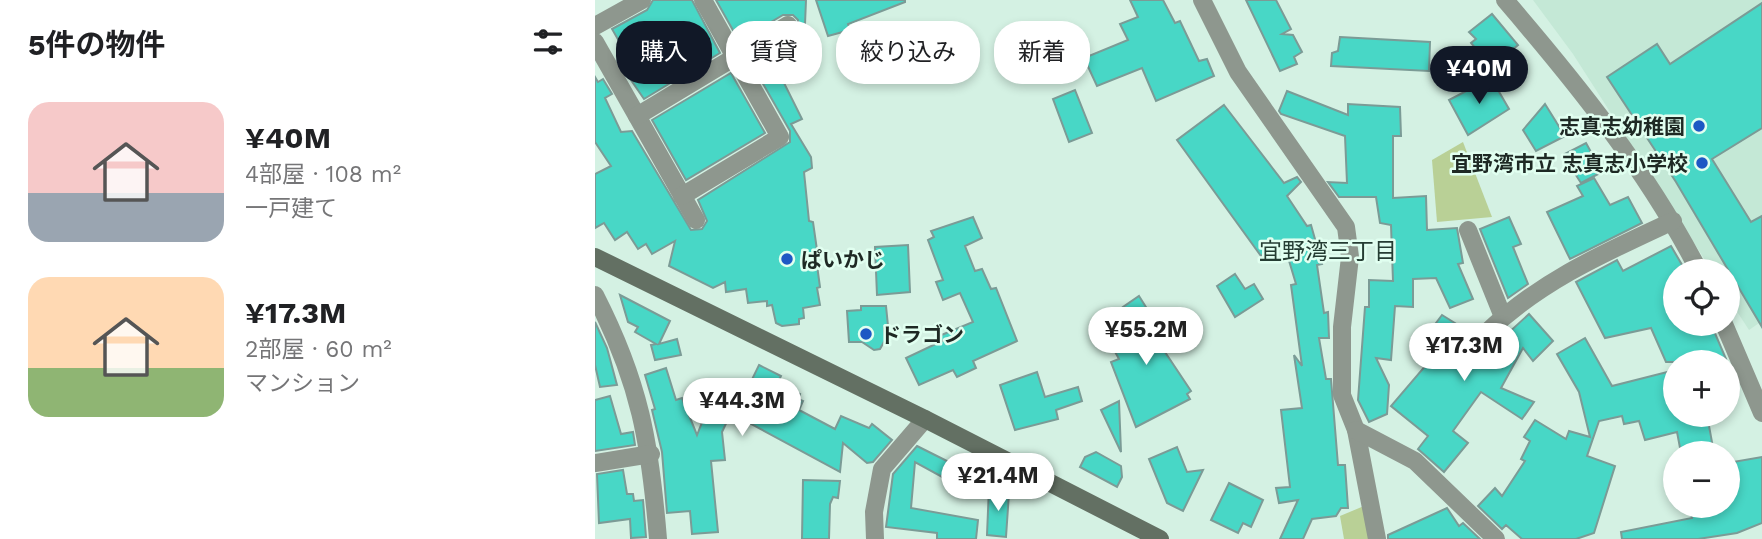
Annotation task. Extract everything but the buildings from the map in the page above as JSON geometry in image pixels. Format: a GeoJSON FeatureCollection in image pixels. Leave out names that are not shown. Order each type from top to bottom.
{"type":"FeatureCollection","features":[{"type":"Feature","properties":{"kind":"street"},"geometry":{"type":"LineString","coordinates":[[595,26],[642,0]]}},
{"type":"Feature","properties":{"kind":"street"},"geometry":{"type":"LineString","coordinates":[[703,0],[726,41]]}},
{"type":"Feature","properties":{"kind":"street"},"geometry":{"type":"LineString","coordinates":[[1202,0],[1238,72],[1346,227],[1350,257],[1342,327],[1342,395],[1356,430],[1377,539]]}},
{"type":"Feature","properties":{"kind":"street"},"geometry":{"type":"LineString","coordinates":[[1506,0],[1574,80],[1673,221],[1693,259]]}},
{"type":"Feature","properties":{"kind":"street"},"geometry":{"type":"LineString","coordinates":[[595,42],[696,220]]}},
{"type":"Feature","properties":{"kind":"street"},"geometry":{"type":"LineString","coordinates":[[637,116],[726,62]]}},
{"type":"Feature","properties":{"kind":"street"},"geometry":{"type":"LineString","coordinates":[[682,196],[780,137],[750,84]]}},
{"type":"Feature","properties":{"kind":"street"},"geometry":{"type":"LineString","coordinates":[[1485,334],[1503,317],[1563,273],[1673,221]]}},
{"type":"Feature","properties":{"kind":"street"},"geometry":{"type":"LineString","coordinates":[[1468,230],[1503,317]]}},
{"type":"Feature","properties":{"kind":"street"},"geometry":{"type":"LineString","coordinates":[[595,257],[925,419],[1160,539]]}},
{"type":"Feature","properties":{"kind":"street"},"geometry":{"type":"LineString","coordinates":[[595,295],[619,341],[640,402],[651,454],[658,539]]}},
{"type":"Feature","properties":{"kind":"street"},"geometry":{"type":"LineString","coordinates":[[1731,336],[1757,384],[1762,413]]}},
{"type":"Feature","properties":{"kind":"street"},"geometry":{"type":"LineString","coordinates":[[875,539],[874,512],[882,470],[925,419]]}},
{"type":"Feature","properties":{"kind":"street"},"geometry":{"type":"LineString","coordinates":[[1356,430],[1415,461],[1496,539]]}},
{"type":"Feature","properties":{"kind":"street"},"geometry":{"type":"LineString","coordinates":[[595,463],[651,454]]}},
{"type":"Feature","properties":{"kind":"shaded area","name":"宜野湾市立 志真志小学校"},"geometry":{"type":"Polygon","coordinates":[[[1533,0],[1762,0],[1762,321],[1749,330],[1740,316],[1740,259],[1704,259],[1573,54],[1533,0]]]}},
{"type":"Feature","properties":{"kind":"green space"},"geometry":{"type":"Polygon","coordinates":[[[1463,142],[1492,217],[1437,222],[1432,160],[1463,142]]]}},
{"type":"Feature","properties":{"kind":"green space"},"geometry":{"type":"Polygon","coordinates":[[[1364,506],[1371,539],[1344,539],[1340,516],[1364,506]]]}},
{"type":"Feature","properties":{"kind":"place","name":"志真志幼稚園"},"geometry":{"type":"Point","coordinates":[1699,126]}},
{"type":"Feature","properties":{"kind":"place","name":"宜野湾市立 志真志小学校"},"geometry":{"type":"Point","coordinates":[1702,163]}},
{"type":"Feature","properties":{"kind":"place","name":"ぱいかじ"},"geometry":{"type":"Point","coordinates":[787,259]}},
{"type":"Feature","properties":{"kind":"place","name":"ドラゴン"},"geometry":{"type":"Point","coordinates":[866,334]}},
{"type":"Feature","properties":{"kind":"district","name":"宜野湾三丁目"},"geometry":{"type":"Point","coordinates":[1328,251]}}]}
